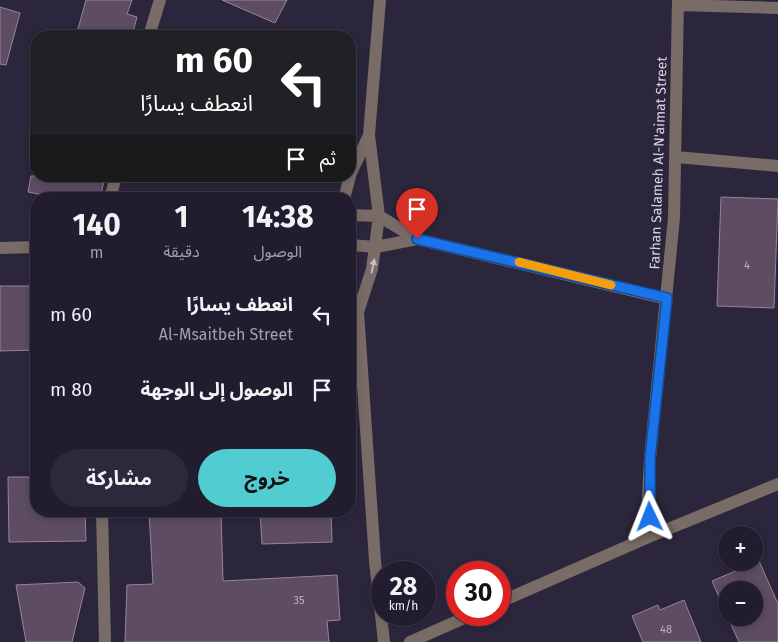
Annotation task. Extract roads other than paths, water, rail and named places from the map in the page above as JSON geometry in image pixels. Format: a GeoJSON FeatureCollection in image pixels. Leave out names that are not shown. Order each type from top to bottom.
{"type":"FeatureCollection","features":[{"type":"Feature","properties":{"kind":"street"},"geometry":{"type":"LineString","coordinates":[[151,30],[160,0]]}},
{"type":"Feature","properties":{"kind":"street"},"geometry":{"type":"LineString","coordinates":[[358,312],[366,295],[376,247],[379,216],[369,135],[380,0]]}},
{"type":"Feature","properties":{"kind":"street"},"geometry":{"type":"LineString","coordinates":[[678,2],[778,8]]}},
{"type":"Feature","properties":{"kind":"street","name":"Farhan Salameh Al-N'aimat Street"},"geometry":{"type":"LineString","coordinates":[[651,536],[648,498],[650,458],[667,298],[676,157],[678,2]]}},
{"type":"Feature","properties":{"kind":"street"},"geometry":{"type":"LineString","coordinates":[[356,163],[369,135]]}},
{"type":"Feature","properties":{"kind":"street"},"geometry":{"type":"LineString","coordinates":[[676,157],[778,166]]}},
{"type":"Feature","properties":{"kind":"street"},"geometry":{"type":"LineString","coordinates":[[356,215],[379,216],[417,239],[667,298]]}},
{"type":"Feature","properties":{"kind":"street"},"geometry":{"type":"LineString","coordinates":[[356,245],[376,247],[417,239]]}},
{"type":"Feature","properties":{"kind":"street"},"geometry":{"type":"LineString","coordinates":[[0,248],[30,247]]}},
{"type":"Feature","properties":{"kind":"street"},"geometry":{"type":"LineString","coordinates":[[356,307],[358,312],[375,561],[384,642]]}},
{"type":"Feature","properties":{"kind":"street"},"geometry":{"type":"LineString","coordinates":[[511,597],[651,536],[778,484]]}},
{"type":"Feature","properties":{"kind":"street"},"geometry":{"type":"LineString","coordinates":[[102,517],[105,642]]}},
{"type":"Feature","properties":{"kind":"street"},"geometry":{"type":"LineString","coordinates":[[414,641],[447,626]]}}]}
